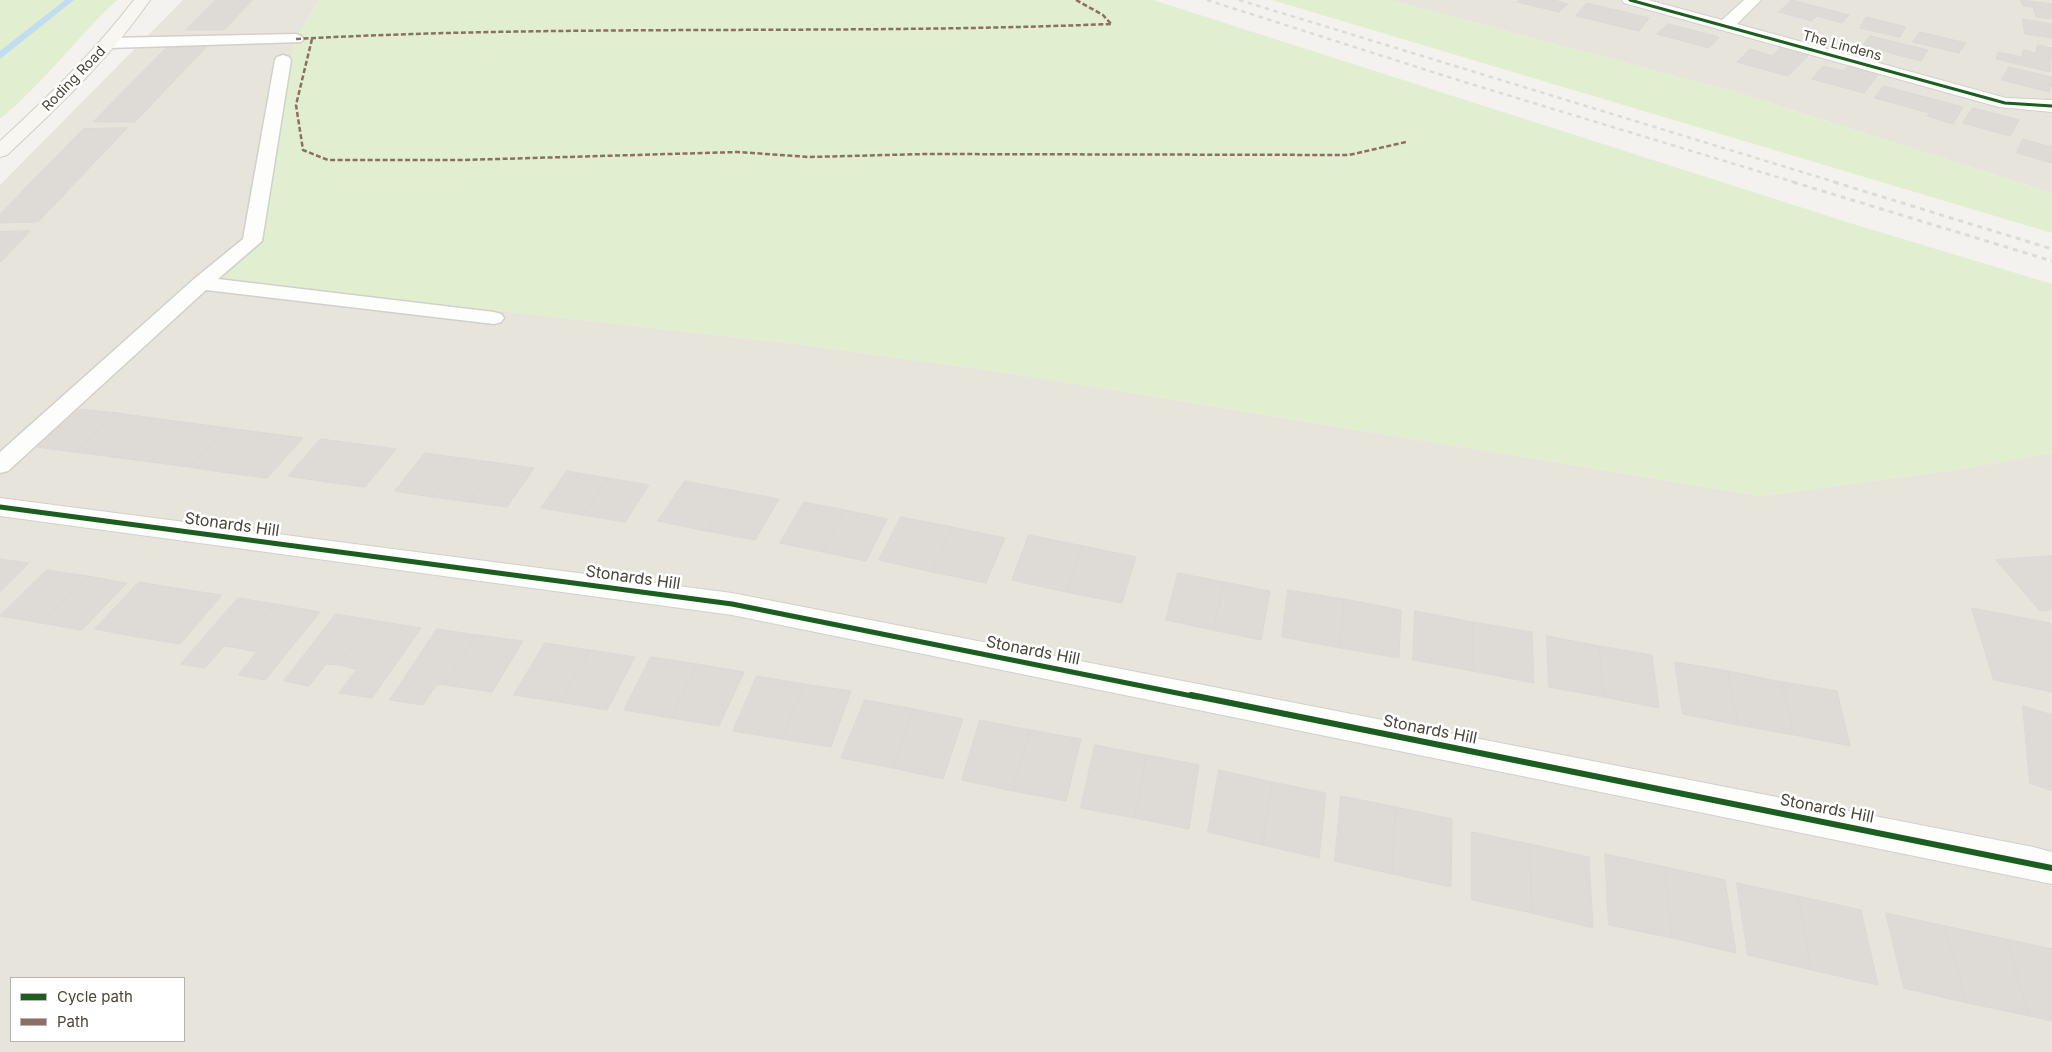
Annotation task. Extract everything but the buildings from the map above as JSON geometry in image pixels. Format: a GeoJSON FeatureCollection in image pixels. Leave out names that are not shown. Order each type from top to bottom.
{"type":"FeatureCollection","features":[{"type":"Feature","properties":{"kind":"street","name":"Roding Road"},"geometry":{"type":"LineString","coordinates":[[0,151],[47,108],[110,42],[142,0]]}},
{"type":"Feature","properties":{"kind":"street","name":"The Lindens"},"geometry":{"type":"LineString","coordinates":[[1630,0],[2005,103],[2051,107]]}},
{"type":"Feature","properties":{"kind":"street"},"geometry":{"type":"LineString","coordinates":[[1726,26],[1753,0]]}},
{"type":"Feature","properties":{"kind":"street","name":"Stonards Hill"},"geometry":{"type":"LineString","coordinates":[[0,506],[732,604],[2033,862],[2052,868]]}},
{"type":"Feature","properties":{"kind":"lane"},"geometry":{"type":"LineString","coordinates":[[110,42],[296,40]]}},
{"type":"Feature","properties":{"kind":"lane"},"geometry":{"type":"LineString","coordinates":[[0,465],[200,284],[252,241],[283,60]]}},
{"type":"Feature","properties":{"kind":"lane"},"geometry":{"type":"LineString","coordinates":[[200,284],[494,318]]}},
{"type":"Feature","properties":{"kind":"shaded area"},"geometry":{"type":"Polygon","coordinates":[[[183,0],[319,0],[296,39],[291,57],[271,187],[260,240],[221,278],[232,281],[798,344],[1015,374],[1762,496],[1954,470],[2052,453],[2052,1052],[0,1052],[0,185],[183,0]]]}},
{"type":"Feature","properties":{"kind":"shaded area"},"geometry":{"type":"Polygon","coordinates":[[[1390,0],[2052,0],[2052,193],[1739,93],[1390,0]]]}},
{"type":"Feature","properties":{"kind":"green space"},"geometry":{"type":"Polygon","coordinates":[[[0,0],[117,0],[31,91],[0,119],[0,0]]]}},
{"type":"Feature","properties":{"kind":"green space"},"geometry":{"type":"Polygon","coordinates":[[[319,0],[1153,0],[1850,223],[2052,284],[2052,453],[1954,470],[1762,496],[1015,374],[798,344],[232,281],[220,278],[260,240],[271,187],[291,57],[296,39],[319,0]]]}},
{"type":"Feature","properties":{"kind":"green space"},"geometry":{"type":"Polygon","coordinates":[[[1272,0],[1390,0],[1739,93],[2052,193],[2052,233],[1272,0]]]}},
{"type":"Feature","properties":{"kind":"waterway"},"geometry":{"type":"LineString","coordinates":[[0,56],[70,0]]}},
{"type":"Feature","properties":{"kind":"railway"},"geometry":{"type":"LineString","coordinates":[[1207,0],[1461,81],[1797,183]]}},
{"type":"Feature","properties":{"kind":"railway"},"geometry":{"type":"LineString","coordinates":[[1239,0],[1838,183]]}},
{"type":"Feature","properties":{"kind":"railway"},"geometry":{"type":"LineString","coordinates":[[1793,182],[2052,261]]}},
{"type":"Feature","properties":{"kind":"railway"},"geometry":{"type":"LineString","coordinates":[[1834,182],[2052,249]]}},
{"type":"Feature","properties":{"kind":"marked path"},"geometry":{"type":"LineString","coordinates":[[1076,0],[1103,15],[1111,24]]}},
{"type":"Feature","properties":{"kind":"marked path"},"geometry":{"type":"LineString","coordinates":[[296,39],[403,33],[984,29],[1111,24]]}},
{"type":"Feature","properties":{"kind":"marked path"},"geometry":{"type":"LineString","coordinates":[[312,39],[296,105],[303,150],[328,160],[463,160],[738,152],[809,157],[926,154],[1349,155],[1406,142]]}},
{"type":"Feature","properties":{"kind":"cycle path"},"geometry":{"type":"LineString","coordinates":[[1630,0],[2005,103],[2052,106]]}},
{"type":"Feature","properties":{"kind":"cycle path"},"geometry":{"type":"LineString","coordinates":[[0,507],[732,604],[2052,868]]}}]}
